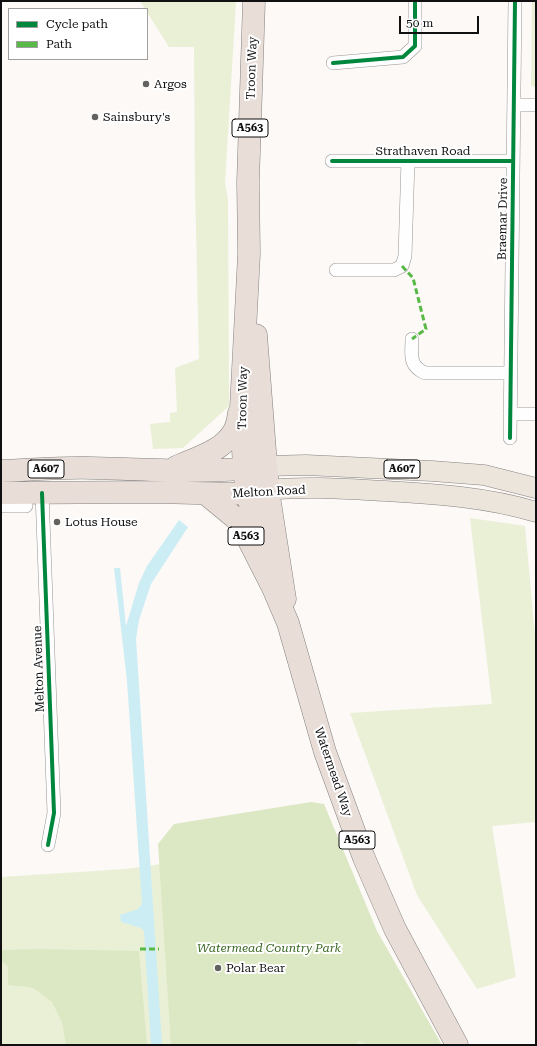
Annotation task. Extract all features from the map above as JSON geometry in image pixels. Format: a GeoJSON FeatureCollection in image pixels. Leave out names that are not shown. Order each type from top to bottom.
{"type":"FeatureCollection","features":[{"type":"Feature","properties":{"kind":"highway","name":"Troon Way"},"geometry":{"type":"LineString","coordinates":[[244,469],[241,408],[249,254],[248,182],[254,1]]}},
{"type":"Feature","properties":{"kind":"highway","name":"Troon Way"},"geometry":{"type":"LineString","coordinates":[[249,254],[266,466]]}},
{"type":"Feature","properties":{"kind":"highway","name":"Melton Road"},"geometry":{"type":"LineString","coordinates":[[170,470],[216,449],[226,441],[234,431],[241,408]]}},
{"type":"Feature","properties":{"kind":"highway","name":"Melton Road"},"geometry":{"type":"LineString","coordinates":[[1,471],[91,468],[170,470],[244,469],[266,466]]}},
{"type":"Feature","properties":{"kind":"highway","name":"Watermead Way"},"geometry":{"type":"LineString","coordinates":[[266,466],[268,490],[281,563],[288,623]]}},
{"type":"Feature","properties":{"kind":"highway","name":"Watermead Way"},"geometry":{"type":"LineString","coordinates":[[244,469],[247,493],[273,588]]}},
{"type":"Feature","properties":{"kind":"highway","name":"Melton Road"},"geometry":{"type":"LineString","coordinates":[[1,493],[34,500],[158,492],[231,494],[268,490]]}},
{"type":"Feature","properties":{"kind":"highway","name":"Watermead Way"},"geometry":{"type":"LineString","coordinates":[[206,494],[234,517],[241,525],[273,588],[288,623],[325,752],[364,858],[395,929],[457,1045]]}},
{"type":"Feature","properties":{"kind":"main road","name":"Melton Road"},"geometry":{"type":"LineString","coordinates":[[266,466],[306,465],[432,471],[484,475],[527,486]]}},
{"type":"Feature","properties":{"kind":"main road"},"geometry":{"type":"LineString","coordinates":[[515,510],[527,486]]}},
{"type":"Feature","properties":{"kind":"main road","name":"Melton Road"},"geometry":{"type":"LineString","coordinates":[[268,490],[346,489],[455,495],[515,510],[536,512]]}},
{"type":"Feature","properties":{"kind":"street"},"geometry":{"type":"LineString","coordinates":[[333,63],[403,57],[415,46],[415,1]]}},
{"type":"Feature","properties":{"kind":"street","name":"Braemar Drive"},"geometry":{"type":"LineString","coordinates":[[510,438],[515,1]]}},
{"type":"Feature","properties":{"kind":"street"},"geometry":{"type":"LineString","coordinates":[[514,105],[536,105]]}},
{"type":"Feature","properties":{"kind":"street"},"geometry":{"type":"LineString","coordinates":[[336,270],[394,270],[402,266],[405,256],[408,160]]}},
{"type":"Feature","properties":{"kind":"street","name":"Strathaven Road"},"geometry":{"type":"LineString","coordinates":[[332,161],[513,161]]}},
{"type":"Feature","properties":{"kind":"street"},"geometry":{"type":"LineString","coordinates":[[412,339],[412,363],[417,369],[425,373],[510,373]]}},
{"type":"Feature","properties":{"kind":"street"},"geometry":{"type":"LineString","coordinates":[[510,414],[536,414]]}},
{"type":"Feature","properties":{"kind":"street"},"geometry":{"type":"LineString","coordinates":[[1,506],[34,500]]}},
{"type":"Feature","properties":{"kind":"street","name":"Melton Avenue"},"geometry":{"type":"LineString","coordinates":[[34,500],[54,813],[48,844]]}},
{"type":"Feature","properties":{"kind":"street"},"geometry":{"type":"LineString","coordinates":[[515,510],[536,522]]}},
{"type":"Feature","properties":{"kind":"green space"},"geometry":{"type":"Polygon","coordinates":[[[140,1],[236,1],[225,183],[228,199],[229,406],[183,448],[153,449],[150,424],[170,422],[170,413],[177,412],[175,368],[199,359],[195,185],[194,47],[169,47],[148,14],[148,8],[144,8],[140,1]]]}},
{"type":"Feature","properties":{"kind":"green space"},"geometry":{"type":"Polygon","coordinates":[[[532,1],[536,1],[536,87],[531,86],[532,1]]]}},
{"type":"Feature","properties":{"kind":"green space"},"geometry":{"type":"Polygon","coordinates":[[[470,518],[525,526],[536,646],[536,822],[492,826],[516,977],[477,989],[417,895],[350,713],[492,704],[470,518]]]}},
{"type":"Feature","properties":{"kind":"green space"},"geometry":{"type":"Polygon","coordinates":[[[311,802],[324,804],[377,931],[442,1045],[369,1045],[359,1041],[355,1045],[171,1045],[158,844],[174,824],[311,802]]]}},
{"type":"Feature","properties":{"kind":"green space","name":"Watermead Country Park"},"geometry":{"type":"Polygon","coordinates":[[[278,848],[431,1045],[1,1045],[1,877],[126,869],[278,848]]]}},
{"type":"Feature","properties":{"kind":"green space"},"geometry":{"type":"Polygon","coordinates":[[[39,949],[139,951],[147,1045],[66,1045],[62,1022],[52,1002],[38,991],[30,987],[8,985],[8,966],[1,961],[1,950],[39,949]]]}},
{"type":"Feature","properties":{"kind":"water"},"geometry":{"type":"Polygon","coordinates":[[[179,520],[188,527],[151,584],[139,620],[136,639],[162,1045],[151,1045],[144,931],[141,928],[121,922],[120,915],[138,909],[142,904],[127,681],[114,568],[120,568],[126,626],[139,583],[147,566],[179,520]]]}},
{"type":"Feature","properties":{"kind":"marked path"},"geometry":{"type":"LineString","coordinates":[[402,266],[413,278],[426,329],[412,339]]}},
{"type":"Feature","properties":{"kind":"marked path"},"geometry":{"type":"LineString","coordinates":[[140,949],[159,949]]}},
{"type":"Feature","properties":{"kind":"cycle path"},"geometry":{"type":"LineString","coordinates":[[333,63],[403,57],[415,46],[415,1]]}},
{"type":"Feature","properties":{"kind":"cycle path"},"geometry":{"type":"LineString","coordinates":[[510,438],[515,1]]}},
{"type":"Feature","properties":{"kind":"cycle path"},"geometry":{"type":"LineString","coordinates":[[332,161],[513,161]]}},
{"type":"Feature","properties":{"kind":"cycle path"},"geometry":{"type":"LineString","coordinates":[[42,493],[54,813],[48,845]]}},
{"type":"Feature","properties":{"kind":"place","name":"Argos"},"geometry":{"type":"Point","coordinates":[146,84]}},
{"type":"Feature","properties":{"kind":"place","name":"Sainsbury's"},"geometry":{"type":"Point","coordinates":[95,117]}},
{"type":"Feature","properties":{"kind":"place","name":"Lotus House"},"geometry":{"type":"Point","coordinates":[57,522]}},
{"type":"Feature","properties":{"kind":"place","name":"Polar Bear"},"geometry":{"type":"Point","coordinates":[218,968]}}]}
